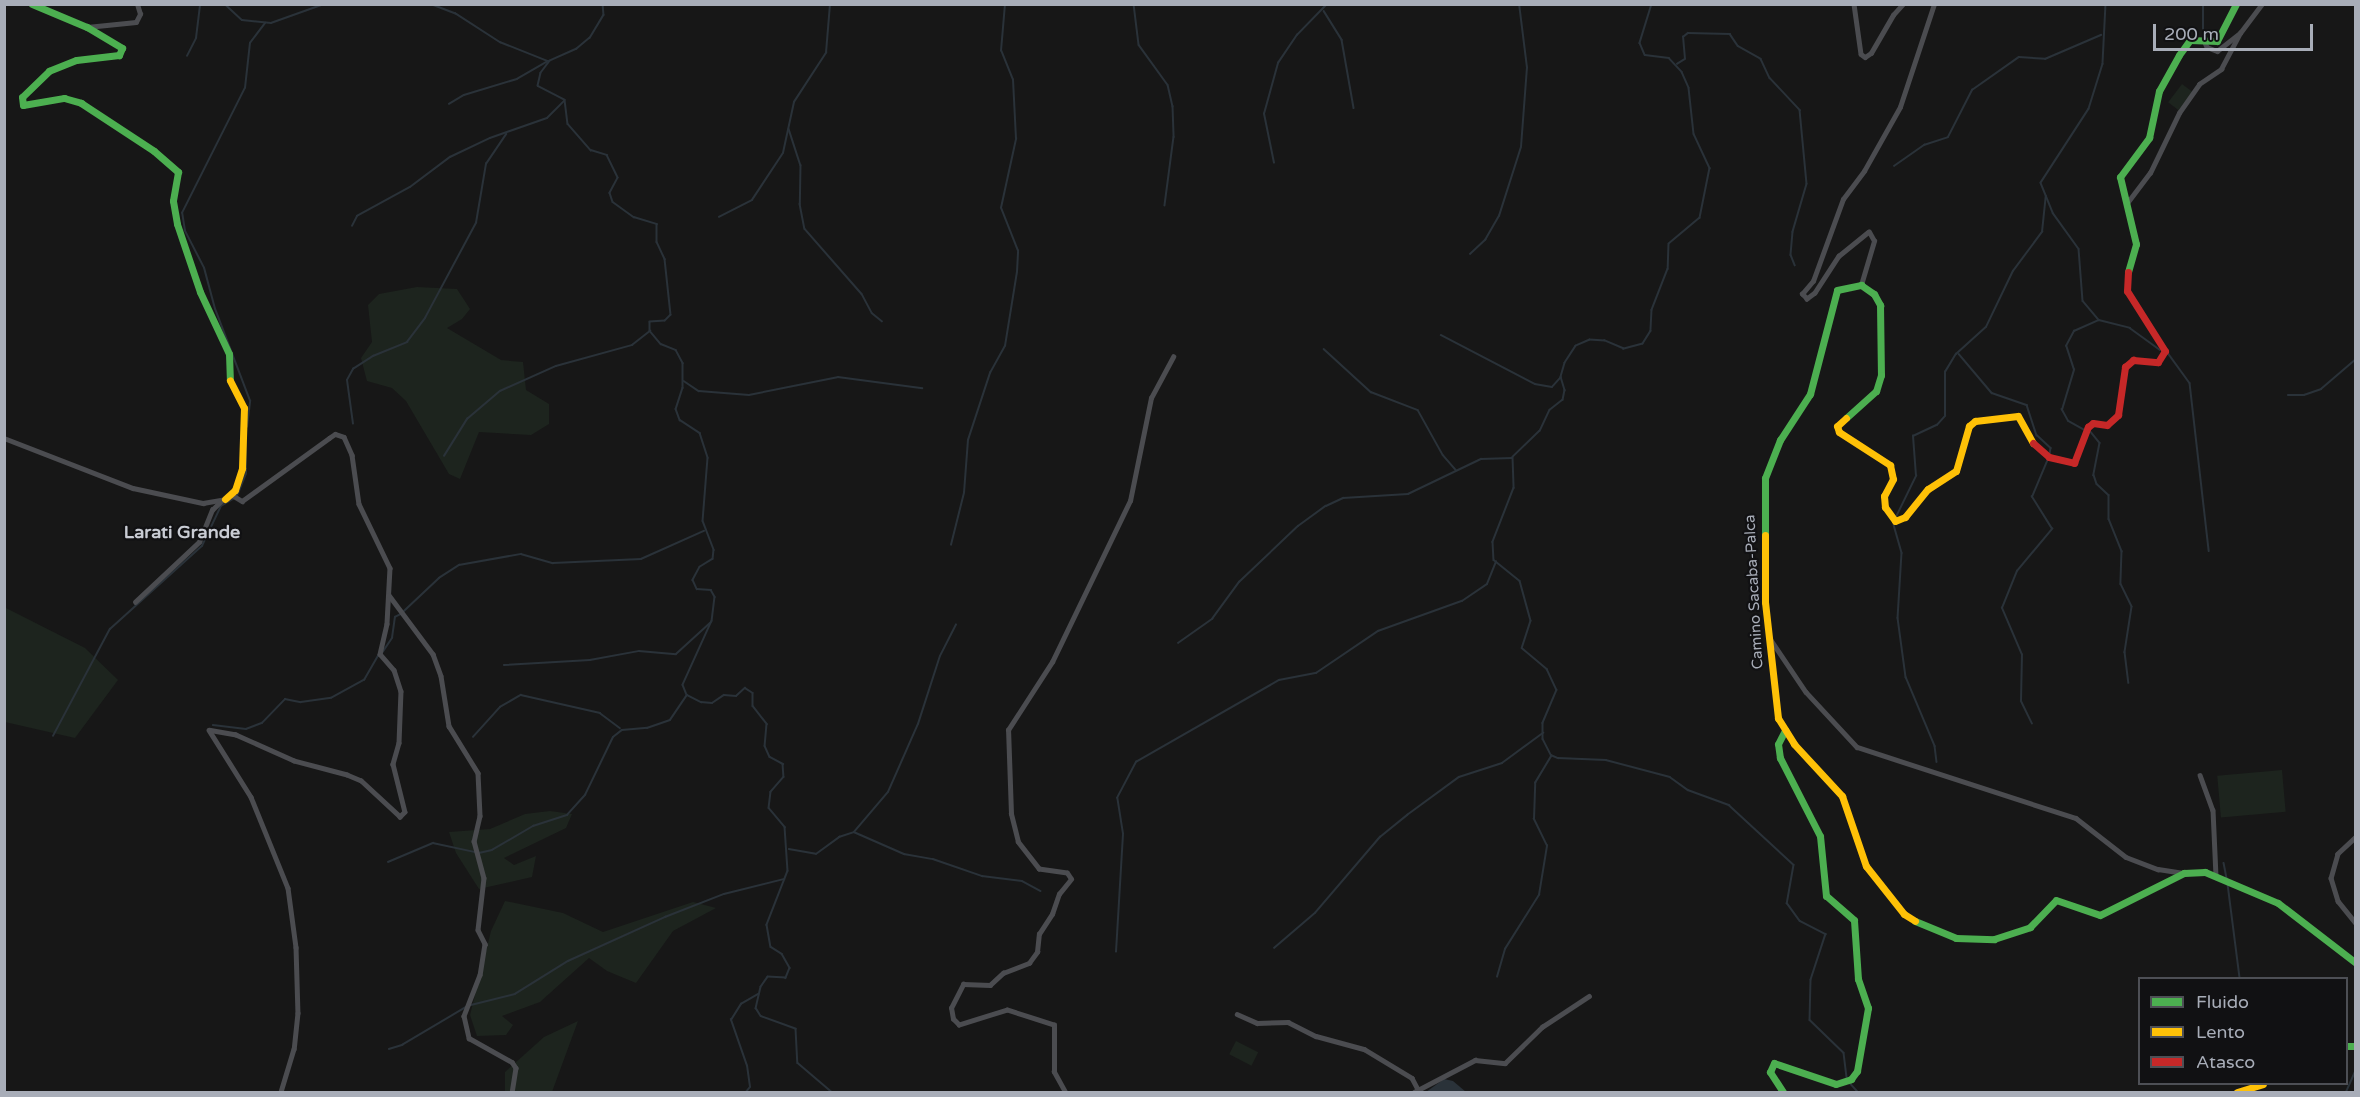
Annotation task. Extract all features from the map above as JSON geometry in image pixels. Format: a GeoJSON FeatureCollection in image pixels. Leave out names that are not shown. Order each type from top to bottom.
{"type":"FeatureCollection","features":[{"type":"Feature","properties":{"kind":"street"},"geometry":{"type":"LineString","coordinates":[[32,4],[87,27],[119,44],[119,55],[88,57],[58,66],[41,78],[22,102],[26,106],[64,98],[81,104],[154,151],[178,172],[173,201],[177,224],[200,292],[229,354],[230,378],[244,408],[244,457],[232,495],[212,510],[199,542],[135,602]]}},
{"type":"Feature","properties":{"kind":"street"},"geometry":{"type":"LineString","coordinates":[[87,27],[136,22],[140,14],[137,4]]}},
{"type":"Feature","properties":{"kind":"street"},"geometry":{"type":"LineString","coordinates":[[1854,4],[1861,54],[1865,57],[1903,4]]}},
{"type":"Feature","properties":{"kind":"street"},"geometry":{"type":"LineString","coordinates":[[1934,4],[1900,106],[1864,171],[1843,199],[1813,281],[1802,294],[1805,299],[1811,298],[1839,256],[1869,232],[1874,240],[1861,285],[1874,294],[1880,305],[1881,375],[1876,391],[1837,426],[1839,432],[1890,465],[1893,479],[1884,496],[1885,507],[1889,516],[1901,521],[1928,489],[1956,471],[1964,457],[1969,426],[1975,421],[2018,416],[2034,445],[2049,457],[2074,463],[2078,459],[2088,427],[2093,423],[2107,425],[2118,415],[2125,367],[2133,360],[2158,362],[2163,357],[2164,351],[2154,330],[2127,291],[2126,278],[2136,244],[2120,177],[2149,138],[2159,91],[2190,40],[2217,41],[2222,36],[2236,4]]}},
{"type":"Feature","properties":{"kind":"street"},"geometry":{"type":"LineString","coordinates":[[2127,203],[2150,173],[2179,113],[2199,84],[2221,69],[2240,33],[2262,4]]}},
{"type":"Feature","properties":{"kind":"street"},"geometry":{"type":"LineString","coordinates":[[2204,40],[2207,47],[2217,51],[2240,33]]}},
{"type":"Feature","properties":{"kind":"street","name":"Camino Sacaba-Palca"},"geometry":{"type":"LineString","coordinates":[[1861,285],[1837,290],[1810,393],[1769,463],[1763,515],[1769,637],[1774,701],[1785,730],[1842,796],[1854,824],[1862,858],[1904,914],[1918,923],[1956,938],[1994,939],[2020,933],[2040,920],[2056,900],[2100,915],[2184,873]]}},
{"type":"Feature","properties":{"kind":"street"},"geometry":{"type":"LineString","coordinates":[[1065,1092],[1054,1072],[1054,1025],[1007,1010],[959,1025],[953,1019],[951,1008],[963,984],[990,985],[1003,973],[1029,963],[1059,894],[1071,879],[1067,873],[1039,869],[1018,842],[1011,814],[1008,730],[1052,662],[1116,532],[1136,476],[1151,398],[1173,357]]}},
{"type":"Feature","properties":{"kind":"street"},"geometry":{"type":"LineString","coordinates":[[232,495],[242,501],[335,434],[344,437],[352,455],[359,504],[386,554],[390,568],[387,624],[380,652],[400,683],[399,743],[393,764],[405,815],[400,817],[361,781],[294,761],[236,735],[209,730],[251,797],[288,888],[296,947],[298,1013],[294,1049],[280,1092]]}},
{"type":"Feature","properties":{"kind":"street"},"geometry":{"type":"LineString","coordinates":[[4,438],[133,488],[202,503],[223,500]]}},
{"type":"Feature","properties":{"kind":"street"},"geometry":{"type":"LineString","coordinates":[[388,594],[434,654],[439,666],[449,726],[478,773],[480,816],[474,841],[484,878],[478,930],[485,944],[480,975],[464,1016],[470,1038],[512,1062],[516,1068],[512,1092]]}},
{"type":"Feature","properties":{"kind":"street"},"geometry":{"type":"LineString","coordinates":[[1769,637],[1806,692],[1857,747],[2076,818],[2126,857],[2158,869],[2216,876],[2278,903],[2355,963]]}},
{"type":"Feature","properties":{"kind":"street"},"geometry":{"type":"LineString","coordinates":[[1783,1092],[1770,1072],[1774,1063],[1836,1084],[1851,1079],[1857,1071],[1868,1008],[1858,979],[1859,954],[1854,920],[1826,896],[1820,836],[1780,758],[1778,744],[1785,730]]}},
{"type":"Feature","properties":{"kind":"street"},"geometry":{"type":"LineString","coordinates":[[2200,775],[2212,810],[2216,876]]}},
{"type":"Feature","properties":{"kind":"street"},"geometry":{"type":"LineString","coordinates":[[2355,837],[2338,854],[2331,878],[2338,901],[2355,923]]}},
{"type":"Feature","properties":{"kind":"street"},"geometry":{"type":"LineString","coordinates":[[1237,1014],[1257,1023],[1288,1022],[1306,1032],[1364,1049],[1412,1078],[1416,1092],[1474,1060],[1505,1063],[1542,1027],[1589,996]]}},
{"type":"Feature","properties":{"kind":"street"},"geometry":{"type":"LineString","coordinates":[[2237,1092],[2257,1085]]}},
{"type":"Feature","properties":{"kind":"shaded area"},"geometry":{"type":"Polygon","coordinates":[[[2182,84],[2194,93],[2180,111],[2168,102],[2182,84]]]}},
{"type":"Feature","properties":{"kind":"shaded area"},"geometry":{"type":"Polygon","coordinates":[[[417,287],[457,289],[470,309],[462,319],[447,328],[501,360],[523,362],[526,390],[549,404],[549,424],[531,435],[479,432],[460,479],[449,474],[406,401],[392,388],[367,381],[361,358],[372,342],[368,305],[379,294],[417,287]]]}},
{"type":"Feature","properties":{"kind":"shaded area"},"geometry":{"type":"Polygon","coordinates":[[[4,607],[85,648],[118,680],[75,738],[5,722],[4,607]]]}},
{"type":"Feature","properties":{"kind":"shaded area"},"geometry":{"type":"Polygon","coordinates":[[[2282,770],[2286,812],[2221,818],[2217,776],[2282,770]]]}},
{"type":"Feature","properties":{"kind":"shaded area"},"geometry":{"type":"Polygon","coordinates":[[[550,811],[572,814],[566,828],[504,858],[514,865],[536,856],[532,877],[479,889],[456,853],[449,832],[490,829],[525,814],[550,811]]]}},
{"type":"Feature","properties":{"kind":"shaded area"},"geometry":{"type":"Polygon","coordinates":[[[505,901],[563,913],[603,932],[693,902],[716,908],[673,931],[636,983],[607,971],[589,958],[540,1002],[502,1016],[513,1025],[506,1035],[477,1036],[470,1015],[491,931],[505,901]]]}},
{"type":"Feature","properties":{"kind":"shaded area"},"geometry":{"type":"Polygon","coordinates":[[[578,1021],[552,1092],[505,1092],[505,1072],[544,1037],[578,1021]]]}},
{"type":"Feature","properties":{"kind":"shaded area"},"geometry":{"type":"Polygon","coordinates":[[[1236,1041],[1258,1052],[1251,1066],[1229,1054],[1236,1041]]]}},
{"type":"Feature","properties":{"kind":"shaded area"},"geometry":{"type":"Polygon","coordinates":[[[1444,1079],[1453,1081],[1466,1092],[1426,1092],[1444,1079]]]}},
{"type":"Feature","properties":{"kind":"waterway"},"geometry":{"type":"LineString","coordinates":[[187,56],[196,38],[200,4]]}},
{"type":"Feature","properties":{"kind":"waterway"},"geometry":{"type":"LineString","coordinates":[[225,4],[242,20],[271,23],[324,4]]}},
{"type":"Feature","properties":{"kind":"waterway"},"geometry":{"type":"LineString","coordinates":[[431,4],[455,13],[500,42],[548,61]]}},
{"type":"Feature","properties":{"kind":"waterway"},"geometry":{"type":"LineString","coordinates":[[603,4],[604,15],[590,38],[577,49],[550,61],[541,73],[538,86],[565,100],[568,124],[591,150],[607,155],[618,178],[610,193],[613,202],[634,217],[657,224],[657,242],[665,259],[671,315],[665,321],[650,322],[650,331],[661,344],[676,350],[683,363],[683,388],[676,409],[680,420],[700,433],[708,458],[703,521],[714,550],[713,559],[700,567],[693,580],[697,589],[711,590],[715,597],[712,621],[683,685],[687,695],[701,702],[712,703],[724,695],[736,696],[745,688],[753,693],[753,706],[767,724],[765,746],[770,757],[783,764],[784,777],[771,792],[769,808],[785,827],[788,871],[767,925],[771,947],[782,954],[790,968],[786,978],[768,977],[761,987],[756,1008],[761,1016],[796,1029],[798,1063],[832,1092]]}},
{"type":"Feature","properties":{"kind":"waterway"},"geometry":{"type":"LineString","coordinates":[[719,217],[752,200],[783,153],[794,102],[826,53],[830,4]]}},
{"type":"Feature","properties":{"kind":"waterway"},"geometry":{"type":"LineString","coordinates":[[951,545],[964,493],[968,440],[990,373],[1005,346],[1017,272],[1018,251],[1001,208],[1016,139],[1013,80],[1001,51],[1005,4]]}},
{"type":"Feature","properties":{"kind":"waterway"},"geometry":{"type":"LineString","coordinates":[[1134,4],[1139,45],[1168,85],[1173,106],[1174,137],[1165,205]]}},
{"type":"Feature","properties":{"kind":"waterway"},"geometry":{"type":"LineString","coordinates":[[1274,163],[1264,114],[1278,63],[1297,35],[1327,4]]}},
{"type":"Feature","properties":{"kind":"waterway"},"geometry":{"type":"LineString","coordinates":[[1470,254],[1485,240],[1499,216],[1521,147],[1527,68],[1519,4]]}},
{"type":"Feature","properties":{"kind":"waterway"},"geometry":{"type":"LineString","coordinates":[[1652,4],[1640,43],[1645,55],[1669,58],[1682,72],[1689,88],[1694,134],[1710,168],[1700,218],[1669,244],[1668,269],[1652,310],[1651,331],[1643,344],[1624,349],[1605,341],[1590,340],[1576,346],[1565,363],[1561,377],[1565,390],[1563,400],[1550,410],[1540,431],[1513,457],[1514,488],[1493,542],[1494,560],[1520,581],[1531,621],[1522,648],[1547,669],[1557,690],[1543,723],[1543,739],[1551,755],[1558,758],[1606,760],[1670,777],[1688,790],[1729,805],[1794,865],[1787,903],[1800,921],[1826,934],[1811,980],[1810,1020],[1844,1053],[1847,1077]]}},
{"type":"Feature","properties":{"kind":"waterway"},"geometry":{"type":"LineString","coordinates":[[2106,4],[2103,64],[2089,109],[2041,183],[2053,213],[2079,249],[2083,301],[2099,320],[2130,328],[2160,350]]}},
{"type":"Feature","properties":{"kind":"waterway"},"geometry":{"type":"LineString","coordinates":[[2203,4],[2203,29]]}},
{"type":"Feature","properties":{"kind":"waterway"},"geometry":{"type":"LineString","coordinates":[[1324,11],[1342,40],[1354,108]]}},
{"type":"Feature","properties":{"kind":"waterway"},"geometry":{"type":"LineString","coordinates":[[247,427],[250,401],[215,309],[204,268],[185,231],[182,213],[245,88],[250,43],[265,23]]}},
{"type":"Feature","properties":{"kind":"waterway"},"geometry":{"type":"LineString","coordinates":[[1677,64],[1685,59],[1683,37],[1688,33],[1730,34],[1738,46],[1761,59],[1770,78],[1800,110],[1807,184],[1793,232],[1791,255],[1795,265]]}},
{"type":"Feature","properties":{"kind":"waterway"},"geometry":{"type":"LineString","coordinates":[[1894,166],[1924,145],[1948,137],[1972,90],[2019,57],[2045,59],[2101,35]]}},
{"type":"Feature","properties":{"kind":"waterway"},"geometry":{"type":"LineString","coordinates":[[449,104],[464,95],[517,79],[546,62]]}},
{"type":"Feature","properties":{"kind":"waterway"},"geometry":{"type":"LineString","coordinates":[[352,226],[357,216],[410,187],[450,157],[490,138],[547,118],[564,101]]}},
{"type":"Feature","properties":{"kind":"waterway"},"geometry":{"type":"LineString","coordinates":[[789,129],[801,165],[800,204],[805,229],[862,294],[872,313],[882,321]]}},
{"type":"Feature","properties":{"kind":"waterway"},"geometry":{"type":"LineString","coordinates":[[353,424],[347,380],[353,369],[373,356],[407,342],[425,318],[476,223],[486,164],[506,134]]}},
{"type":"Feature","properties":{"kind":"waterway"},"geometry":{"type":"LineString","coordinates":[[1896,517],[1916,476],[1913,436],[1937,425],[1945,416],[1945,372],[1956,354],[1986,327],[2013,271],[2042,232],[2046,196]]}},
{"type":"Feature","properties":{"kind":"waterway"},"geometry":{"type":"LineString","coordinates":[[2084,430],[2068,421],[2062,410],[2074,370],[2066,346],[2074,331],[2099,320]]}},
{"type":"Feature","properties":{"kind":"waterway"},"geometry":{"type":"LineString","coordinates":[[444,456],[467,419],[500,391],[556,366],[632,345],[650,331]]}},
{"type":"Feature","properties":{"kind":"waterway"},"geometry":{"type":"LineString","coordinates":[[1441,335],[1535,384],[1552,387],[1561,377]]}},
{"type":"Feature","properties":{"kind":"waterway"},"geometry":{"type":"LineString","coordinates":[[1324,349],[1371,392],[1418,410],[1443,455],[1456,470]]}},
{"type":"Feature","properties":{"kind":"waterway"},"geometry":{"type":"LineString","coordinates":[[2168,353],[2190,383],[2209,551]]}},
{"type":"Feature","properties":{"kind":"waterway"},"geometry":{"type":"LineString","coordinates":[[1959,354],[1992,393],[2027,405],[2037,435],[2051,448],[2050,455]]}},
{"type":"Feature","properties":{"kind":"waterway"},"geometry":{"type":"LineString","coordinates":[[2288,395],[2304,395],[2321,389],[2356,359]]}},
{"type":"Feature","properties":{"kind":"waterway"},"geometry":{"type":"LineString","coordinates":[[684,381],[699,391],[749,395],[838,377],[922,388]]}},
{"type":"Feature","properties":{"kind":"waterway"},"geometry":{"type":"LineString","coordinates":[[2091,432],[2100,443],[2094,475],[2097,484],[2109,495],[2109,519],[2122,551],[2121,584],[2132,607],[2125,652],[2129,683]]}},
{"type":"Feature","properties":{"kind":"waterway"},"geometry":{"type":"LineString","coordinates":[[237,496],[246,474],[246,440]]}},
{"type":"Feature","properties":{"kind":"waterway"},"geometry":{"type":"LineString","coordinates":[[1178,643],[1212,619],[1239,582],[1298,526],[1326,506],[1343,498],[1408,494],[1481,459],[1512,458]]}},
{"type":"Feature","properties":{"kind":"waterway"},"geometry":{"type":"LineString","coordinates":[[2032,724],[2021,701],[2022,655],[2002,608],[2017,571],[2052,529],[2032,497],[2048,459]]}},
{"type":"Feature","properties":{"kind":"waterway"},"geometry":{"type":"LineString","coordinates":[[53,736],[110,629],[202,546],[221,506],[233,499]]}},
{"type":"Feature","properties":{"kind":"waterway"},"geometry":{"type":"LineString","coordinates":[[1894,525],[1902,553],[1898,618],[1906,677],[1935,746],[1937,762]]}},
{"type":"Feature","properties":{"kind":"waterway"},"geometry":{"type":"LineString","coordinates":[[404,611],[439,578],[459,565],[521,554],[553,563],[641,559],[704,531]]}},
{"type":"Feature","properties":{"kind":"waterway"},"geometry":{"type":"LineString","coordinates":[[1116,952],[1123,834],[1117,798],[1136,762],[1279,680],[1316,673],[1378,631],[1462,601],[1487,584],[1496,562]]}},
{"type":"Feature","properties":{"kind":"waterway"},"geometry":{"type":"LineString","coordinates":[[382,653],[392,638],[395,617],[401,614]]}},
{"type":"Feature","properties":{"kind":"waterway"},"geometry":{"type":"LineString","coordinates":[[504,665],[590,660],[639,651],[676,654],[711,622]]}},
{"type":"Feature","properties":{"kind":"waterway"},"geometry":{"type":"LineString","coordinates":[[854,832],[888,792],[918,724],[940,656],[956,625]]}},
{"type":"Feature","properties":{"kind":"waterway"},"geometry":{"type":"LineString","coordinates":[[213,725],[246,729],[262,723],[285,699],[301,702],[331,698],[364,680],[378,656]]}},
{"type":"Feature","properties":{"kind":"waterway"},"geometry":{"type":"LineString","coordinates":[[473,737],[500,707],[521,695],[600,713],[620,728]]}},
{"type":"Feature","properties":{"kind":"waterway"},"geometry":{"type":"LineString","coordinates":[[479,853],[492,850],[533,826],[567,815],[585,795],[613,737],[622,730],[647,728],[670,720],[687,695]]}},
{"type":"Feature","properties":{"kind":"waterway"},"geometry":{"type":"LineString","coordinates":[[1274,948],[1315,913],[1380,837],[1407,815],[1459,777],[1502,763],[1543,733]]}},
{"type":"Feature","properties":{"kind":"waterway"},"geometry":{"type":"LineString","coordinates":[[1497,977],[1505,949],[1539,895],[1547,846],[1534,819],[1535,783],[1551,756]]}},
{"type":"Feature","properties":{"kind":"waterway"},"geometry":{"type":"LineString","coordinates":[[789,849],[816,854],[839,837],[854,832],[904,854],[933,859],[982,876],[1022,881],[1041,891]]}},
{"type":"Feature","properties":{"kind":"waterway"},"geometry":{"type":"LineString","coordinates":[[388,862],[433,843],[475,852]]}},
{"type":"Feature","properties":{"kind":"waterway"},"geometry":{"type":"LineString","coordinates":[[2224,863],[2227,879]]}},
{"type":"Feature","properties":{"kind":"waterway"},"geometry":{"type":"LineString","coordinates":[[471,1005],[515,994],[568,961],[665,917],[724,894],[784,879]]}},
{"type":"Feature","properties":{"kind":"waterway"},"geometry":{"type":"LineString","coordinates":[[2228,884],[2240,977]]}},
{"type":"Feature","properties":{"kind":"waterway"},"geometry":{"type":"LineString","coordinates":[[746,1092],[750,1087],[747,1066],[731,1020],[741,1004],[758,994]]}},
{"type":"Feature","properties":{"kind":"waterway"},"geometry":{"type":"LineString","coordinates":[[389,1049],[402,1045],[466,1007]]}},
{"type":"Feature","properties":{"kind":"waterway"},"geometry":{"type":"LineString","coordinates":[[2346,1092],[2356,1070]]}},
{"type":"Feature","properties":{"kind":"waterway"},"geometry":{"type":"LineString","coordinates":[[1849,1082],[1858,1092]]}},
{"type":"Feature","properties":{"kind":"traffic: fast"},"geometry":{"type":"LineString","coordinates":[[32,4],[87,27],[122,48],[119,55],[76,60],[49,71],[22,97],[23,105],[64,98],[81,103],[154,151],[178,172],[173,201],[177,224],[200,292],[229,354],[230,380]]}},
{"type":"Feature","properties":{"kind":"traffic: fast"},"geometry":{"type":"LineString","coordinates":[[2128,272],[2136,244],[2120,177],[2149,138],[2159,91],[2179,55],[2190,40],[2217,41],[2236,4]]}},
{"type":"Feature","properties":{"kind":"traffic: fast"},"geometry":{"type":"LineString","coordinates":[[1765,535],[1765,478],[1780,440],[1810,394],[1837,290],[1861,285],[1874,294],[1880,305],[1881,375],[1876,391],[1846,418]]}},
{"type":"Feature","properties":{"kind":"traffic: fast"},"geometry":{"type":"LineString","coordinates":[[1783,1092],[1770,1072],[1774,1063],[1836,1084],[1851,1079],[1857,1071],[1868,1008],[1858,979],[1854,920],[1826,896],[1820,836],[1780,758],[1778,744],[1785,730]]}},
{"type":"Feature","properties":{"kind":"traffic: fast"},"geometry":{"type":"LineString","coordinates":[[1915,921],[1956,938],[1994,939],[2030,927],[2056,900],[2100,915],[2184,873],[2205,872],[2278,903],[2356,963]]}},
{"type":"Feature","properties":{"kind":"traffic: fast"},"geometry":{"type":"LineString","coordinates":[[2348,1046],[2356,1046]]}},
{"type":"Feature","properties":{"kind":"traffic: slow"},"geometry":{"type":"LineString","coordinates":[[225,499],[235,490],[242,468],[244,408],[230,380]]}},
{"type":"Feature","properties":{"kind":"traffic: slow"},"geometry":{"type":"LineString","coordinates":[[1846,418],[1837,426],[1839,432],[1890,465],[1893,479],[1884,496],[1885,507],[1895,521],[1905,517],[1928,489],[1956,471],[1969,426],[1975,421],[2018,416],[2033,443]]}},
{"type":"Feature","properties":{"kind":"traffic: slow"},"geometry":{"type":"LineString","coordinates":[[1765,535],[1765,602],[1778,718],[1794,744],[1842,796],[1866,866],[1904,914],[1915,921]]}},
{"type":"Feature","properties":{"kind":"traffic: slow"},"geometry":{"type":"LineString","coordinates":[[2237,1092],[2260,1085]]}},
{"type":"Feature","properties":{"kind":"traffic: jam"},"geometry":{"type":"LineString","coordinates":[[2033,443],[2049,457],[2074,463],[2088,427],[2093,423],[2107,425],[2118,415],[2125,367],[2133,360],[2158,362],[2165,351],[2127,291],[2128,272]]}},
{"type":"Feature","properties":{"kind":"district","name":"Larati Grande"},"geometry":{"type":"Point","coordinates":[182,532]}}]}
